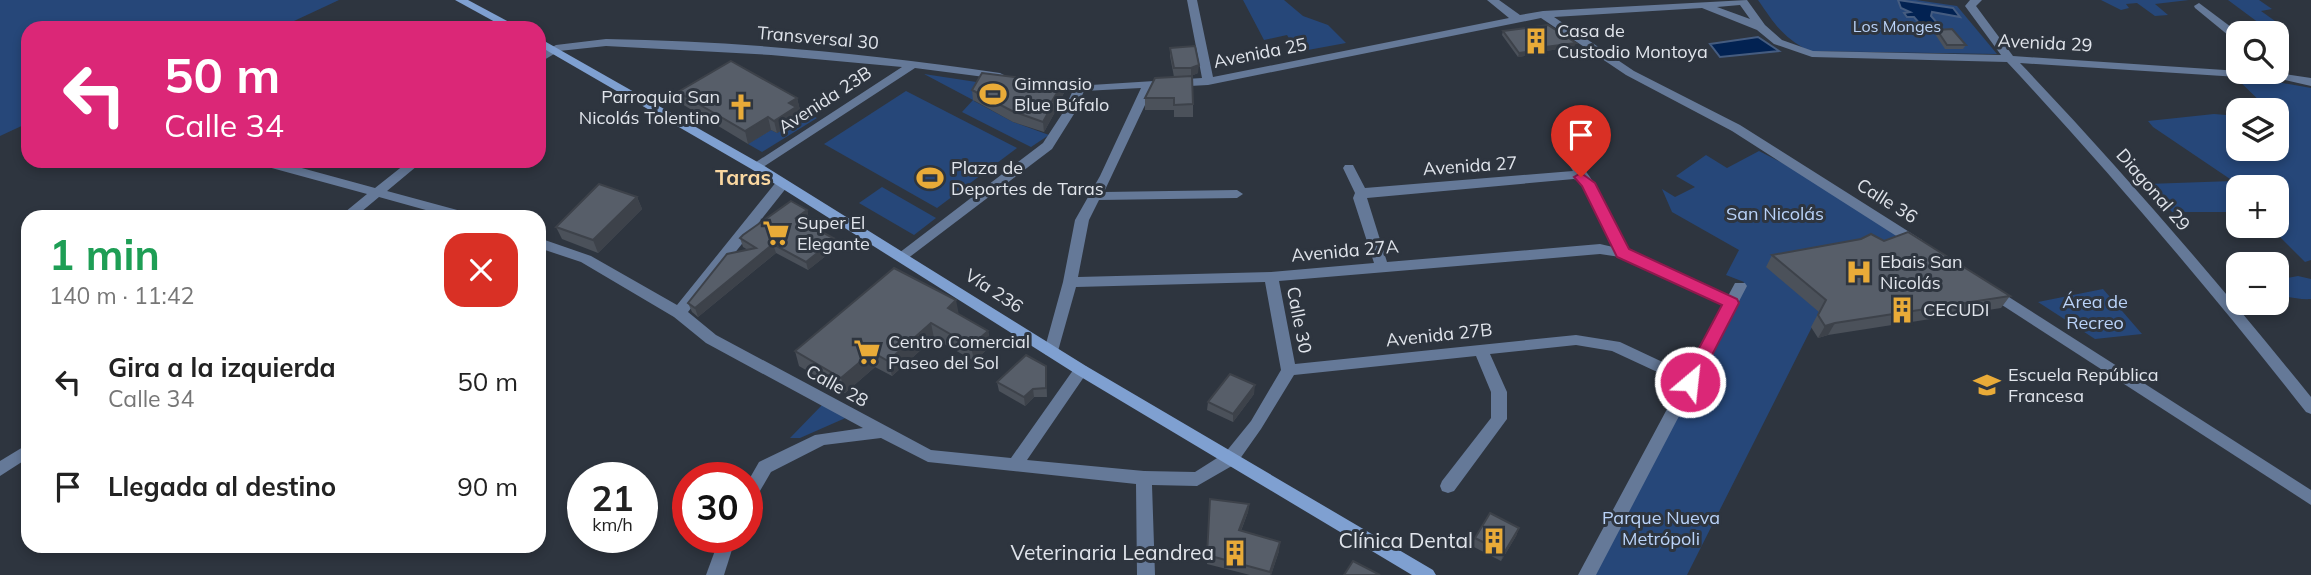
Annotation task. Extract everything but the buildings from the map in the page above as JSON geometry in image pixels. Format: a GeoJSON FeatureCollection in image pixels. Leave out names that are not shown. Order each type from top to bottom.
{"type":"FeatureCollection","features":[{"type":"Feature","properties":{"kind":"main road"},"geometry":{"type":"LineString","coordinates":[[460,0],[500,21]]}},
{"type":"Feature","properties":{"kind":"main road","name":"Vía 236"},"geometry":{"type":"LineString","coordinates":[[546,45],[757,167],[1081,370],[1427,575]]}},
{"type":"Feature","properties":{"kind":"street"},"geometry":{"type":"LineString","coordinates":[[1192,0],[1208,80]]}},
{"type":"Feature","properties":{"kind":"street"},"geometry":{"type":"LineString","coordinates":[[1492,0],[1519,20]]}},
{"type":"Feature","properties":{"kind":"street","name":"Diagonal 29"},"geometry":{"type":"LineString","coordinates":[[1977,0],[1970,6],[2010,59],[2088,143],[2226,301],[2311,408]]}},
{"type":"Feature","properties":{"kind":"street"},"geometry":{"type":"LineString","coordinates":[[1743,1],[1762,27]]}},
{"type":"Feature","properties":{"kind":"street","name":"Avenida 25"},"geometry":{"type":"LineString","coordinates":[[1079,88],[1208,80],[1543,14],[1743,1]]}},
{"type":"Feature","properties":{"kind":"street","name":"Avenida 25"},"geometry":{"type":"LineString","coordinates":[[1692,3],[1762,27]]}},
{"type":"Feature","properties":{"kind":"street"},"geometry":{"type":"LineString","coordinates":[[2200,6],[2226,28]]}},
{"type":"Feature","properties":{"kind":"street","name":"Calle 36"},"geometry":{"type":"LineString","coordinates":[[1543,14],[1630,74],[1736,128],[1925,249]]}},
{"type":"Feature","properties":{"kind":"street","name":"Avenida 29"},"geometry":{"type":"LineString","coordinates":[[1762,27],[1778,42],[1812,54],[1843,57],[2010,59],[2226,71]]}},
{"type":"Feature","properties":{"kind":"street","name":"Transversal 30"},"geometry":{"type":"LineString","coordinates":[[553,49],[583,44],[790,52],[914,64],[1010,78]]}},
{"type":"Feature","properties":{"kind":"street"},"geometry":{"type":"LineString","coordinates":[[546,54],[553,49]]}},
{"type":"Feature","properties":{"kind":"street","name":"Avenida 23B"},"geometry":{"type":"LineString","coordinates":[[757,167],[914,64]]}},
{"type":"Feature","properties":{"kind":"street","name":"Avenida 29"},"geometry":{"type":"LineString","coordinates":[[2289,76],[2311,82]]}},
{"type":"Feature","properties":{"kind":"street"},"geometry":{"type":"LineString","coordinates":[[1051,351],[1070,282],[1082,220],[1148,85]]}},
{"type":"Feature","properties":{"kind":"street"},"geometry":{"type":"LineString","coordinates":[[902,256],[1048,146],[1068,114],[1079,88],[1065,86]]}},
{"type":"Feature","properties":{"kind":"street"},"geometry":{"type":"LineString","coordinates":[[1572,160],[1581,177],[1588,183],[1623,253]]}},
{"type":"Feature","properties":{"kind":"street"},"geometry":{"type":"LineString","coordinates":[[1349,167],[1361,193],[1360,198],[1382,267]]}},
{"type":"Feature","properties":{"kind":"street"},"geometry":{"type":"LineString","coordinates":[[288,168],[443,210]]}},
{"type":"Feature","properties":{"kind":"street"},"geometry":{"type":"LineString","coordinates":[[356,210],[409,168]]}},
{"type":"Feature","properties":{"kind":"street","name":"Avenida 27"},"geometry":{"type":"LineString","coordinates":[[1361,193],[1575,175],[1581,177]]}},
{"type":"Feature","properties":{"kind":"street"},"geometry":{"type":"LineString","coordinates":[[679,313],[782,184]]}},
{"type":"Feature","properties":{"kind":"street"},"geometry":{"type":"LineString","coordinates":[[1095,196],[1237,194]]}},
{"type":"Feature","properties":{"kind":"street","name":"Calle 28"},"geometry":{"type":"LineString","coordinates":[[546,245],[586,259],[679,313],[711,339],[928,456],[1144,478],[1197,479],[1231,458]]}},
{"type":"Feature","properties":{"kind":"street","name":"Avenida 27A"},"geometry":{"type":"LineString","coordinates":[[1070,282],[1271,276],[1600,249],[1623,253],[1731,303]]}},
{"type":"Feature","properties":{"kind":"street","name":"Calle 30"},"geometry":{"type":"LineString","coordinates":[[1271,276],[1289,370]]}},
{"type":"Feature","properties":{"kind":"street"},"geometry":{"type":"LineString","coordinates":[[1972,279],[2311,498]]}},
{"type":"Feature","properties":{"kind":"street"},"geometry":{"type":"LineString","coordinates":[[1587,575],[1740,286]]}},
{"type":"Feature","properties":{"kind":"street","name":"Avenida 27B"},"geometry":{"type":"LineString","coordinates":[[1289,370],[1576,340],[1615,346],[1690,382]]}},
{"type":"Feature","properties":{"kind":"street"},"geometry":{"type":"LineString","coordinates":[[1448,486],[1499,419],[1499,392],[1481,349]]}},
{"type":"Feature","properties":{"kind":"street"},"geometry":{"type":"LineString","coordinates":[[1014,466],[1081,370]]}},
{"type":"Feature","properties":{"kind":"street"},"geometry":{"type":"LineString","coordinates":[[1231,458],[1256,425],[1289,370]]}},
{"type":"Feature","properties":{"kind":"street"},"geometry":{"type":"LineString","coordinates":[[763,470],[821,439],[881,432]]}},
{"type":"Feature","properties":{"kind":"street"},"geometry":{"type":"LineString","coordinates":[[0,470],[21,455]]}},
{"type":"Feature","properties":{"kind":"street"},"geometry":{"type":"LineString","coordinates":[[1144,478],[1146,575]]}},
{"type":"Feature","properties":{"kind":"street"},"geometry":{"type":"LineString","coordinates":[[715,575],[723,553]]}},
{"type":"Feature","properties":{"kind":"green space"},"geometry":{"type":"Polygon","coordinates":[[[0,0],[339,0],[294,21],[21,21],[21,126],[0,136],[0,0]]]}},
{"type":"Feature","properties":{"kind":"green space"},"geometry":{"type":"Polygon","coordinates":[[[1243,0],[1284,0],[1303,16],[1328,25],[1346,43],[1297,52],[1287,35],[1264,40],[1243,0]]]}},
{"type":"Feature","properties":{"kind":"green space","name":"Los Monges"},"geometry":{"type":"Polygon","coordinates":[[[1758,0],[1916,0],[1957,6],[1997,54],[1809,51],[1785,35],[1758,0]]]}},
{"type":"Feature","properties":{"kind":"green space"},"geometry":{"type":"Polygon","coordinates":[[[2101,0],[2189,0],[2155,4],[2168,15],[2155,16],[2137,3],[2126,4],[2129,8],[2121,10],[2101,0]]]}},
{"type":"Feature","properties":{"kind":"green space"},"geometry":{"type":"Polygon","coordinates":[[[2228,0],[2259,0],[2272,9],[2261,11],[2275,21],[2256,21],[2228,0]]]}},
{"type":"Feature","properties":{"kind":"green space"},"geometry":{"type":"Polygon","coordinates":[[[924,74],[983,83],[974,101],[1013,122],[1049,135],[1031,147],[962,112],[973,100],[924,74]]]}},
{"type":"Feature","properties":{"kind":"green space"},"geometry":{"type":"Polygon","coordinates":[[[2242,84],[2288,84],[2311,88],[2311,260],[2305,262],[2281,238],[2289,238],[2289,175],[2226,176],[2148,121],[2226,115],[2226,161],[2289,161],[2289,98],[2257,98],[2242,84]]]}},
{"type":"Feature","properties":{"kind":"green space","name":"Plaza de Deportes de Taras"},"geometry":{"type":"Polygon","coordinates":[[[906,91],[1017,148],[937,208],[824,144],[906,91]]]}},
{"type":"Feature","properties":{"kind":"green space"},"geometry":{"type":"Polygon","coordinates":[[[800,110],[817,118],[762,152],[748,144],[771,130],[777,133],[799,120],[792,115],[800,110]]]}},
{"type":"Feature","properties":{"kind":"green space"},"geometry":{"type":"Polygon","coordinates":[[[1759,151],[1820,182],[1909,243],[1819,313],[1687,575],[1587,575],[1744,282],[1726,275],[1739,250],[1672,212],[1662,189],[1675,197],[1695,187],[1676,176],[1706,155],[1727,168],[1759,151]]]}},
{"type":"Feature","properties":{"kind":"green space"},"geometry":{"type":"Polygon","coordinates":[[[2226,181],[2226,212],[2172,212],[2147,184],[2226,181]]]}},
{"type":"Feature","properties":{"kind":"green space"},"geometry":{"type":"Polygon","coordinates":[[[882,187],[936,218],[914,235],[859,203],[882,187]]]}},
{"type":"Feature","properties":{"kind":"green space"},"geometry":{"type":"Polygon","coordinates":[[[2298,276],[2311,279],[2311,299],[2289,297],[2289,278],[2298,276]]]}},
{"type":"Feature","properties":{"kind":"green space","name":"Área de Recreo"},"geometry":{"type":"Polygon","coordinates":[[[2103,289],[2142,334],[2095,339],[2038,302],[2103,289]]]}},
{"type":"Feature","properties":{"kind":"green space"},"geometry":{"type":"Polygon","coordinates":[[[824,403],[850,416],[800,438],[790,438],[824,403]]]}},
{"type":"Feature","properties":{"kind":"shaded area"},"geometry":{"type":"Polygon","coordinates":[[[1898,0],[1953,8],[1960,17],[1932,12],[1931,16],[1938,24],[1920,24],[1914,17],[1907,17],[1904,13],[1910,12],[1901,8],[1898,0]]]}},
{"type":"Feature","properties":{"kind":"shaded area"},"geometry":{"type":"Polygon","coordinates":[[[1758,37],[1779,51],[1720,57],[1710,44],[1758,37]]]}},
{"type":"Feature","properties":{"kind":"place","name":"Casa de Custodio Montoya"},"geometry":{"type":"Point","coordinates":[1536,41]}},
{"type":"Feature","properties":{"kind":"place","name":"Gimnasio Blue Búfalo"},"geometry":{"type":"Point","coordinates":[993,94]}},
{"type":"Feature","properties":{"kind":"place","name":"Parroquia San Nicolás Tolentino"},"geometry":{"type":"Point","coordinates":[741,107]}},
{"type":"Feature","properties":{"kind":"place","name":"Plaza de Deportes de Taras"},"geometry":{"type":"Point","coordinates":[930,178]}},
{"type":"Feature","properties":{"kind":"place","name":"Super El Elegante"},"geometry":{"type":"Point","coordinates":[776,233]}},
{"type":"Feature","properties":{"kind":"place","name":"Ebais San Nicolás"},"geometry":{"type":"Point","coordinates":[1859,272]}},
{"type":"Feature","properties":{"kind":"place","name":"CECUDI"},"geometry":{"type":"Point","coordinates":[1902,310]}},
{"type":"Feature","properties":{"kind":"place","name":"Centro Comercial Paseo del Sol"},"geometry":{"type":"Point","coordinates":[867,352]}},
{"type":"Feature","properties":{"kind":"place","name":"Escuela República Francesa"},"geometry":{"type":"Point","coordinates":[1987,385]}},
{"type":"Feature","properties":{"kind":"place","name":"Clínica Dental"},"geometry":{"type":"Point","coordinates":[1494,541]}},
{"type":"Feature","properties":{"kind":"place","name":"Veterinaria Leandrea"},"geometry":{"type":"Point","coordinates":[1235,553]}},
{"type":"Feature","properties":{"kind":"district","name":"Taras"},"geometry":{"type":"Point","coordinates":[743,178]}},
{"type":"Feature","properties":{"kind":"route"},"geometry":{"type":"LineString","coordinates":[[1581,177],[1588,183],[1623,253],[1731,303],[1690,382]]}},
{"type":"Feature","properties":{"kind":"park label","name":"San Nicolás"},"geometry":{"type":"Point","coordinates":[1775,214]}},
{"type":"Feature","properties":{"kind":"park label","name":"Parque Nueva Metrópoli"},"geometry":{"type":"Point","coordinates":[1661,528]}}]}
